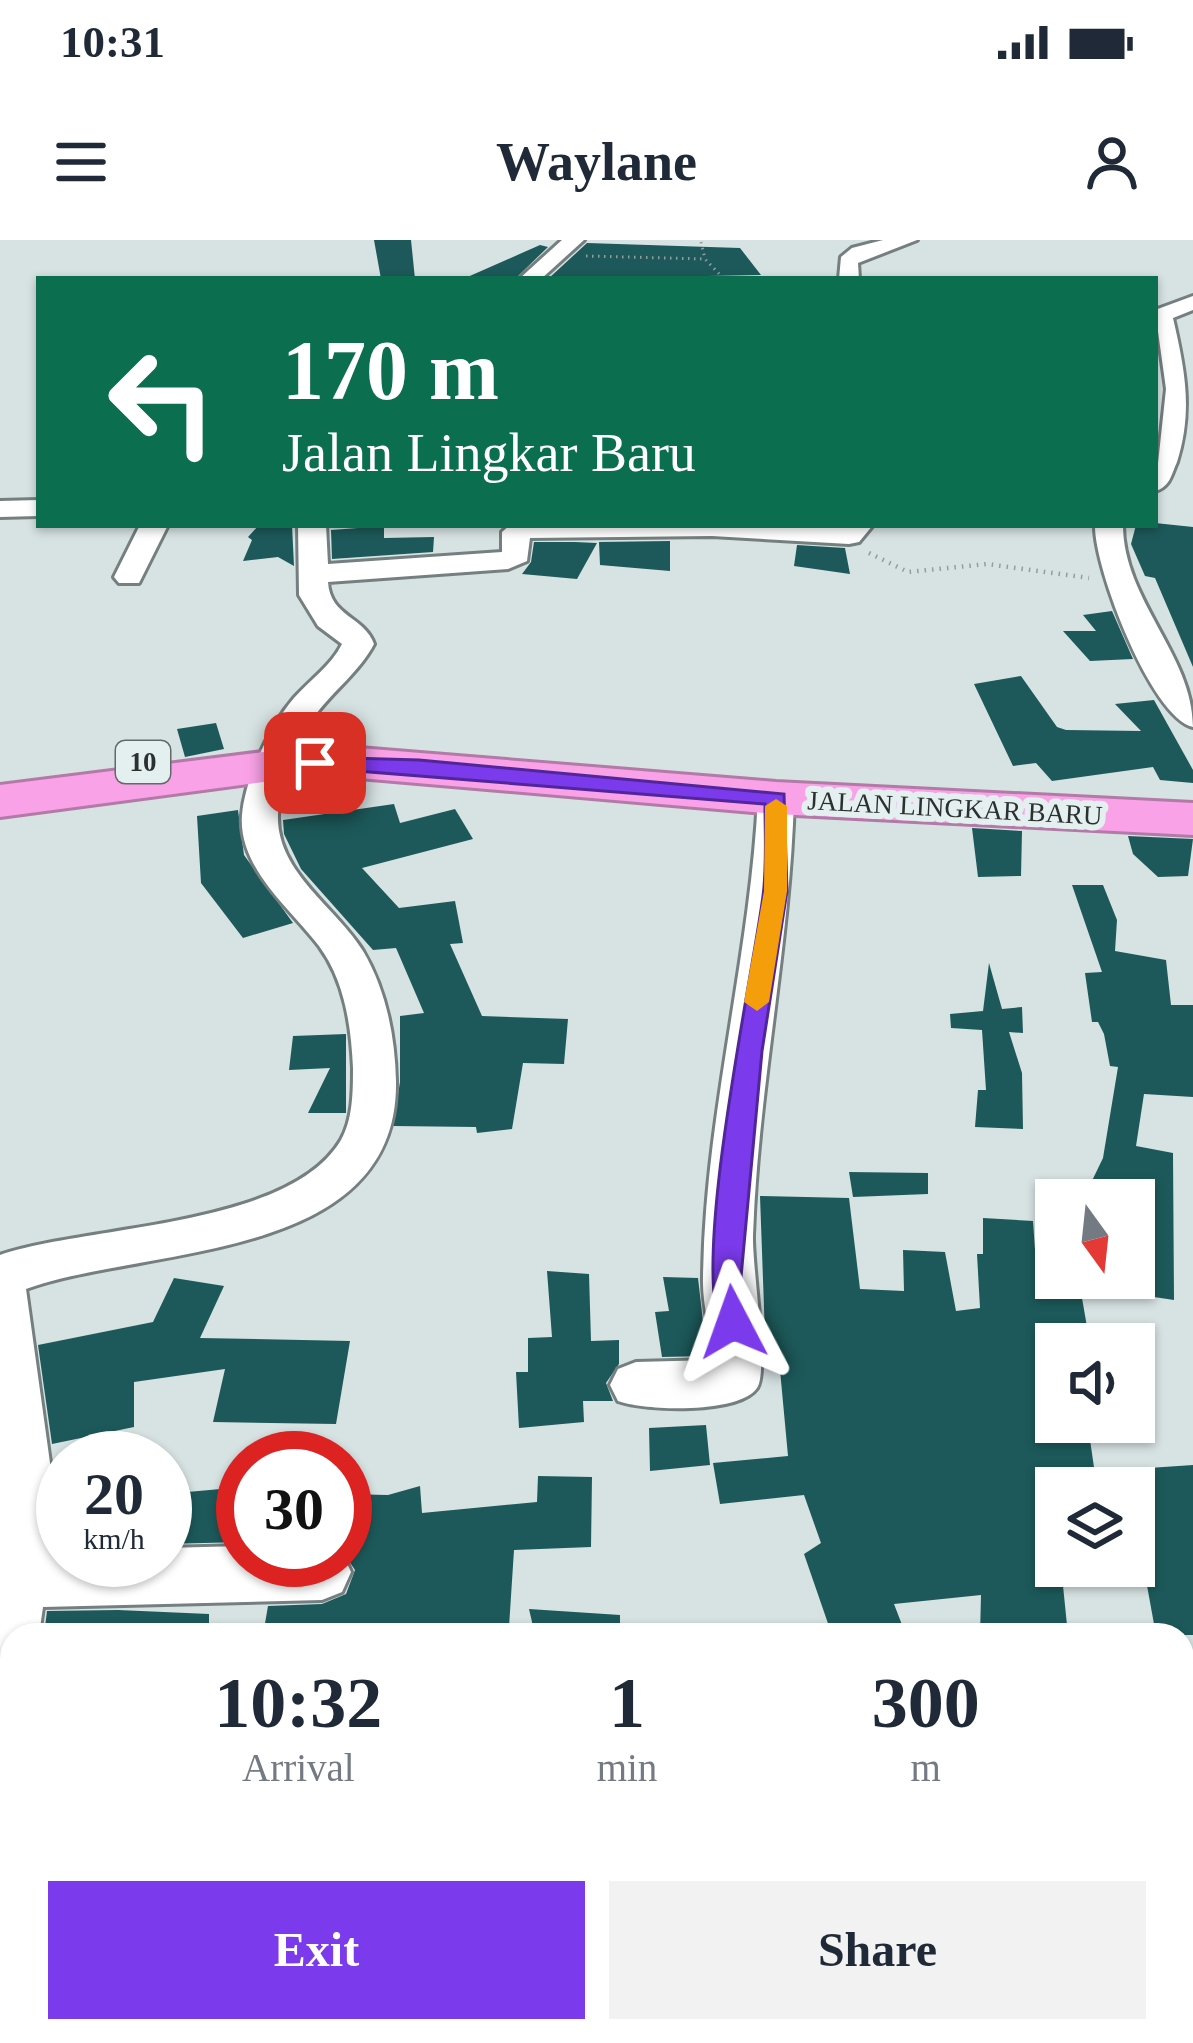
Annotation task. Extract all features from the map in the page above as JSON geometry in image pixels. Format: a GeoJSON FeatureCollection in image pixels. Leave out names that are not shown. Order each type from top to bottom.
{"type":"FeatureCollection","features":[{"type":"Feature","properties":{"kind":"highway","name":"JALAN LINGKAR BARU"},"geometry":{"type":"LineString","coordinates":[[0,801],[344,742],[500,750],[905,791],[1193,800]]}},
{"type":"Feature","properties":{"kind":"highway","name":"JALAN LINGKAR BARU"},"geometry":{"type":"LineString","coordinates":[[0,778],[282,756],[776,798],[1193,819]]}},
{"type":"Feature","properties":{"kind":"street"},"geometry":{"type":"LineString","coordinates":[[850,276],[848,261],[855,254],[907,240]]}},
{"type":"Feature","properties":{"kind":"street"},"geometry":{"type":"LineString","coordinates":[[533,276],[567,248]]}},
{"type":"Feature","properties":{"kind":"street"},"geometry":{"type":"LineString","coordinates":[[1158,476],[1178,429],[1178,389],[1161,315],[1193,302]]}},
{"type":"Feature","properties":{"kind":"street"},"geometry":{"type":"LineString","coordinates":[[0,509],[36,508]]}},
{"type":"Feature","properties":{"kind":"street"},"geometry":{"type":"LineString","coordinates":[[129,578],[153,528]]}},
{"type":"Feature","properties":{"kind":"street"},"geometry":{"type":"LineString","coordinates":[[12,1623],[27,1499],[0,1289],[6,1275],[217,1228],[276,1209],[352,1159],[376,1101],[368,1019],[353,966],[328,927],[269,860],[262,836],[264,796],[299,713],[358,644],[356,636],[321,611],[312,528]]}},
{"type":"Feature","properties":{"kind":"street"},"geometry":{"type":"LineString","coordinates":[[1109,528],[1108,547],[1125,590],[1182,709],[1193,717]]}},
{"type":"Feature","properties":{"kind":"street"},"geometry":{"type":"LineString","coordinates":[[315,574],[508,560],[517,555],[515,534],[527,530],[854,530]]}},
{"type":"Feature","properties":{"kind":"street"},"geometry":{"type":"LineString","coordinates":[[636,1385],[728,1382],[738,1374],[727,1277],[749,1051],[775,891],[776,798]]}},
{"type":"Feature","properties":{"kind":"street"},"geometry":{"type":"LineString","coordinates":[[17,1580],[216,1575]]}},
{"type":"Feature","properties":{"kind":"path"},"geometry":{"type":"LineString","coordinates":[[701,242],[705,260],[721,276]]}},
{"type":"Feature","properties":{"kind":"path"},"geometry":{"type":"LineString","coordinates":[[567,248],[705,260]]}},
{"type":"Feature","properties":{"kind":"path"},"geometry":{"type":"LineString","coordinates":[[854,530],[873,556],[908,572],[1010,565],[1110,580],[1125,590]]}},
{"type":"Feature","properties":{"kind":"building"},"geometry":{"type":"Polygon","coordinates":[[[374,240],[411,240],[415,276],[380,276],[374,240]]]}},
{"type":"Feature","properties":{"kind":"building"},"geometry":{"type":"Polygon","coordinates":[[[587,243],[740,248],[761,275],[708,276],[551,276],[587,243]]]}},
{"type":"Feature","properties":{"kind":"building"},"geometry":{"type":"Polygon","coordinates":[[[540,245],[548,247],[518,276],[470,276],[540,245]]]}},
{"type":"Feature","properties":{"kind":"building"},"geometry":{"type":"Polygon","coordinates":[[[1158,523],[1193,527],[1193,667],[1155,578],[1145,576],[1131,544],[1135,528],[1158,528],[1158,523]]]}},
{"type":"Feature","properties":{"kind":"building"},"geometry":{"type":"Polygon","coordinates":[[[256,528],[292,528],[294,566],[278,557],[243,561],[252,540],[248,537],[256,528]]]}},
{"type":"Feature","properties":{"kind":"building"},"geometry":{"type":"Polygon","coordinates":[[[384,528],[384,538],[434,537],[433,552],[332,559],[331,530],[384,528]]]}},
{"type":"Feature","properties":{"kind":"building"},"geometry":{"type":"Polygon","coordinates":[[[670,541],[670,571],[600,565],[599,542],[670,541]]]}},
{"type":"Feature","properties":{"kind":"building"},"geometry":{"type":"Polygon","coordinates":[[[534,542],[597,543],[577,579],[522,574],[531,562],[534,542]]]}},
{"type":"Feature","properties":{"kind":"building"},"geometry":{"type":"Polygon","coordinates":[[[797,545],[845,548],[850,574],[794,566],[797,545]]]}},
{"type":"Feature","properties":{"kind":"building"},"geometry":{"type":"Polygon","coordinates":[[[1112,611],[1133,659],[1090,661],[1063,631],[1096,631],[1083,615],[1112,611]]]}},
{"type":"Feature","properties":{"kind":"building"},"geometry":{"type":"Polygon","coordinates":[[[1021,676],[1057,727],[1066,730],[1141,731],[1115,704],[1154,700],[1193,770],[1193,783],[1160,780],[1153,767],[1052,781],[1036,763],[1013,766],[974,684],[1021,676]]]}},
{"type":"Feature","properties":{"kind":"building"},"geometry":{"type":"Polygon","coordinates":[[[216,723],[224,749],[185,757],[177,729],[216,723]]]}},
{"type":"Feature","properties":{"kind":"building"},"geometry":{"type":"Polygon","coordinates":[[[394,804],[400,823],[455,809],[473,839],[362,868],[399,908],[455,901],[463,943],[450,944],[482,1016],[568,1019],[564,1064],[523,1063],[512,1129],[477,1133],[476,1127],[393,1126],[400,1082],[400,1016],[424,1013],[396,948],[373,950],[301,869],[284,834],[283,820],[394,804]]]}},
{"type":"Feature","properties":{"kind":"building"},"geometry":{"type":"Polygon","coordinates":[[[238,810],[244,855],[293,923],[243,938],[201,883],[197,816],[238,810]]]}},
{"type":"Feature","properties":{"kind":"building"},"geometry":{"type":"Polygon","coordinates":[[[972,828],[1022,831],[1021,876],[978,877],[972,828]]]}},
{"type":"Feature","properties":{"kind":"building"},"geometry":{"type":"Polygon","coordinates":[[[1128,836],[1193,839],[1188,876],[1158,877],[1133,854],[1128,836]]]}},
{"type":"Feature","properties":{"kind":"building"},"geometry":{"type":"Polygon","coordinates":[[[1072,885],[1103,885],[1117,920],[1115,951],[1166,960],[1171,1005],[1193,1005],[1193,1097],[1144,1094],[1136,1146],[1173,1153],[1174,1300],[1155,1297],[1155,1179],[1093,1179],[1103,1158],[1118,1067],[1110,1066],[1104,1034],[1098,1022],[1092,1022],[1085,973],[1102,972],[1072,885]]]}},
{"type":"Feature","properties":{"kind":"building"},"geometry":{"type":"Polygon","coordinates":[[[989,963],[1002,1009],[1022,1007],[1023,1033],[1009,1032],[1022,1073],[1023,1129],[975,1127],[978,1090],[986,1090],[982,1030],[951,1028],[950,1014],[983,1011],[989,963]]]}},
{"type":"Feature","properties":{"kind":"building"},"geometry":{"type":"Polygon","coordinates":[[[346,1034],[346,1113],[308,1113],[330,1068],[289,1070],[293,1036],[346,1034]]]}},
{"type":"Feature","properties":{"kind":"building"},"geometry":{"type":"Polygon","coordinates":[[[849,1172],[928,1173],[928,1194],[853,1197],[849,1172]]]}},
{"type":"Feature","properties":{"kind":"building"},"geometry":{"type":"Polygon","coordinates":[[[760,1196],[849,1198],[860,1289],[904,1291],[903,1250],[945,1252],[956,1311],[980,1308],[977,1254],[983,1254],[983,1218],[1033,1221],[1035,1299],[1082,1299],[1086,1323],[1035,1323],[1035,1443],[1090,1443],[1094,1467],[1035,1467],[1035,1587],[1063,1587],[1067,1623],[980,1623],[981,1595],[894,1604],[901,1623],[828,1623],[804,1554],[821,1543],[804,1495],[720,1504],[713,1463],[788,1456],[780,1370],[766,1363],[760,1196]]]}},
{"type":"Feature","properties":{"kind":"building"},"geometry":{"type":"Polygon","coordinates":[[[547,1271],[589,1274],[591,1341],[619,1340],[619,1364],[606,1383],[613,1401],[583,1401],[584,1422],[519,1428],[516,1372],[528,1372],[528,1338],[552,1337],[547,1271]]]}},
{"type":"Feature","properties":{"kind":"building"},"geometry":{"type":"Polygon","coordinates":[[[663,1277],[698,1278],[707,1356],[662,1357],[655,1312],[669,1311],[663,1277]]]}},
{"type":"Feature","properties":{"kind":"building"},"geometry":{"type":"Polygon","coordinates":[[[174,1278],[224,1286],[200,1338],[350,1341],[336,1424],[213,1422],[225,1369],[134,1382],[134,1427],[50,1431],[38,1345],[153,1322],[174,1278]]]}},
{"type":"Feature","properties":{"kind":"building"},"geometry":{"type":"Polygon","coordinates":[[[706,1425],[710,1465],[650,1471],[649,1428],[706,1425]]]}},
{"type":"Feature","properties":{"kind":"building"},"geometry":{"type":"Polygon","coordinates":[[[1193,1465],[1193,1623],[1154,1623],[1147,1587],[1155,1587],[1155,1468],[1193,1465]]]}},
{"type":"Feature","properties":{"kind":"building"},"geometry":{"type":"Polygon","coordinates":[[[538,1476],[592,1477],[591,1547],[514,1550],[509,1623],[265,1623],[268,1606],[322,1604],[346,1594],[349,1587],[372,1587],[372,1495],[420,1486],[422,1513],[537,1502],[538,1476]]]}},
{"type":"Feature","properties":{"kind":"building"},"geometry":{"type":"Polygon","coordinates":[[[216,1489],[216,1543],[192,1543],[192,1492],[216,1489]]]}},
{"type":"Feature","properties":{"kind":"building"},"geometry":{"type":"Polygon","coordinates":[[[529,1609],[620,1615],[620,1623],[532,1623],[529,1609]]]}},
{"type":"Feature","properties":{"kind":"building"},"geometry":{"type":"Polygon","coordinates":[[[47,1611],[209,1614],[209,1623],[46,1623],[47,1611]]]}},
{"type":"Feature","properties":{"kind":"slow traffic"},"geometry":{"type":"LineString","coordinates":[[757,1002],[775,891],[776,806]]}},
{"type":"Feature","properties":{"kind":"route"},"geometry":{"type":"LineString","coordinates":[[315,763],[419,766],[776,798],[775,891],[749,1051],[727,1277],[733,1322]]}}]}
